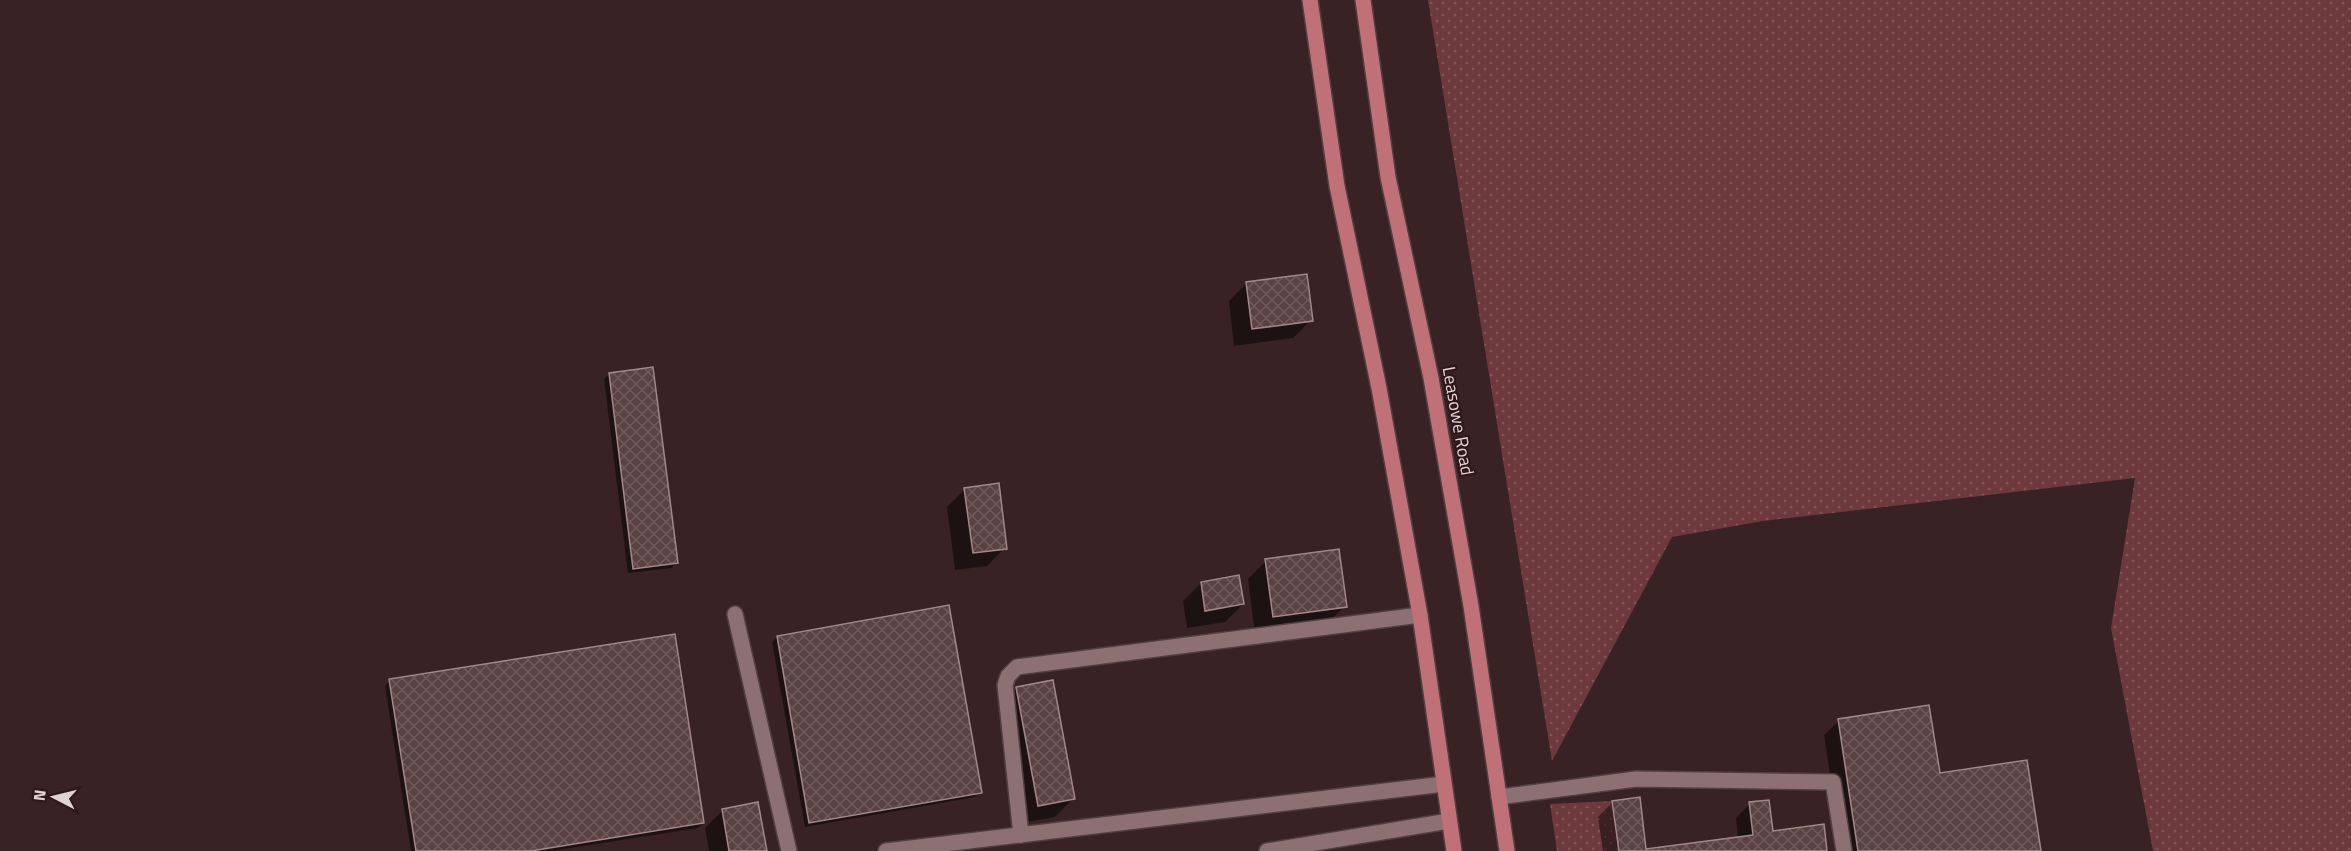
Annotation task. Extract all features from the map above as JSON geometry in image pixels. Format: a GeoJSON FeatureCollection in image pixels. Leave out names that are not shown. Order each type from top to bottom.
{"type":"FeatureCollection","features":[{"type":"Feature","properties":{"kind":"main road"},"geometry":{"type":"LineString","coordinates":[[1310,0],[1337,186],[1379,388],[1419,615],[1454,851]]}},
{"type":"Feature","properties":{"kind":"main road","name":"Leasowe Road"},"geometry":{"type":"LineString","coordinates":[[1363,0],[1388,177],[1431,378],[1471,606],[1507,851]]}},
{"type":"Feature","properties":{"kind":"lane"},"geometry":{"type":"LineString","coordinates":[[735,614],[789,851]]}},
{"type":"Feature","properties":{"kind":"lane"},"geometry":{"type":"LineString","coordinates":[[1021,835],[1005,685],[1008,676],[1017,667],[1419,615]]}},
{"type":"Feature","properties":{"kind":"lane"},"geometry":{"type":"LineString","coordinates":[[1499,797],[1636,779],[1833,782],[1844,851]]}},
{"type":"Feature","properties":{"kind":"lane"},"geometry":{"type":"LineString","coordinates":[[886,851],[1444,784]]}},
{"type":"Feature","properties":{"kind":"lane"},"geometry":{"type":"LineString","coordinates":[[1267,851],[1449,821]]}},
{"type":"Feature","properties":{"kind":"shaded area"},"geometry":{"type":"Polygon","coordinates":[[[1428,0],[2351,0],[2351,851],[2153,851],[2111,628],[2135,478],[1763,521],[1672,537],[1552,761],[1428,0]]]}},
{"type":"Feature","properties":{"kind":"shaded area"},"geometry":{"type":"Polygon","coordinates":[[[1612,801],[1619,851],[1557,851],[1550,804],[1612,801]]]}},
{"type":"Feature","properties":{"kind":"building"},"geometry":{"type":"Polygon","coordinates":[[[1307,274],[1313,321],[1252,329],[1246,282],[1307,274]]]}},
{"type":"Feature","properties":{"kind":"building"},"geometry":{"type":"Polygon","coordinates":[[[653,367],[678,563],[633,569],[609,373],[653,367]]]}},
{"type":"Feature","properties":{"kind":"building"},"geometry":{"type":"Polygon","coordinates":[[[999,483],[1007,549],[973,553],[964,488],[999,483]]]}},
{"type":"Feature","properties":{"kind":"building"},"geometry":{"type":"Polygon","coordinates":[[[1339,549],[1347,607],[1273,617],[1265,559],[1339,549]]]}},
{"type":"Feature","properties":{"kind":"building"},"geometry":{"type":"Polygon","coordinates":[[[1239,575],[1244,604],[1205,611],[1201,582],[1239,575]]]}},
{"type":"Feature","properties":{"kind":"building"},"geometry":{"type":"Polygon","coordinates":[[[949,605],[982,793],[809,823],[777,636],[949,605]]]}},
{"type":"Feature","properties":{"kind":"building"},"geometry":{"type":"Polygon","coordinates":[[[675,634],[704,823],[531,851],[416,851],[389,679],[675,634]]]}},
{"type":"Feature","properties":{"kind":"building"},"geometry":{"type":"Polygon","coordinates":[[[1053,680],[1075,799],[1038,806],[1016,687],[1053,680]]]}},
{"type":"Feature","properties":{"kind":"building"},"geometry":{"type":"Polygon","coordinates":[[[1929,705],[1940,773],[2027,760],[2041,851],[1858,851],[1838,719],[1929,705]]]}},
{"type":"Feature","properties":{"kind":"building"},"geometry":{"type":"Polygon","coordinates":[[[1640,797],[1646,849],[1753,835],[1749,802],[1769,800],[1773,831],[1824,824],[1827,851],[1619,851],[1612,801],[1640,797]]]}},
{"type":"Feature","properties":{"kind":"building"},"geometry":{"type":"Polygon","coordinates":[[[758,802],[767,851],[729,851],[722,809],[758,802]]]}}]}
